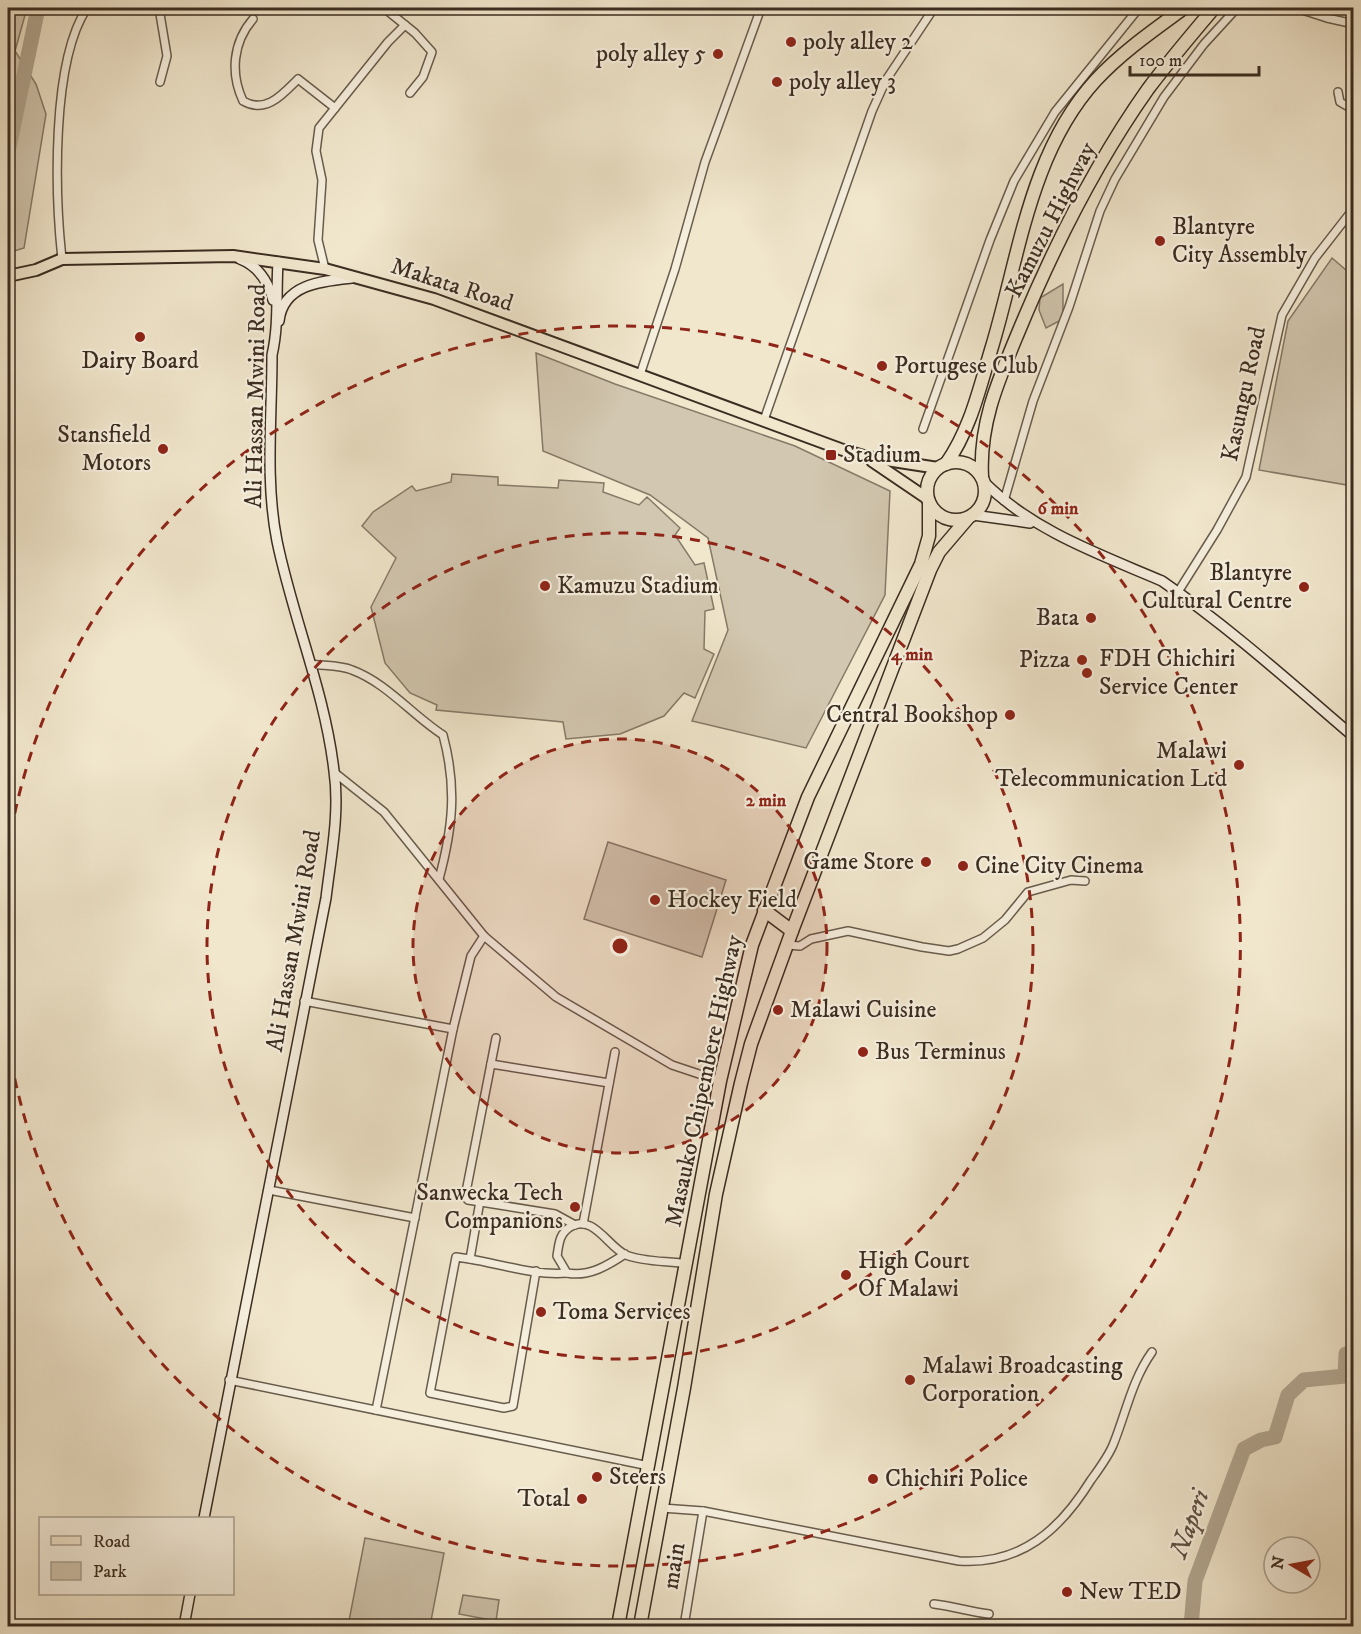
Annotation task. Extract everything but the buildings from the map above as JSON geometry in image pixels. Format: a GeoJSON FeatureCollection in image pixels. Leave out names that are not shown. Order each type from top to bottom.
{"type":"FeatureCollection","features":[{"type":"Feature","properties":{"kind":"highway","name":"Kamuzu Highway"},"geometry":{"type":"LineString","coordinates":[[942,466],[958,447],[976,402],[1036,185],[1054,143],[1095,82],[1138,41],[1184,8]]}},
{"type":"Feature","properties":{"kind":"highway","name":"Kamuzu Highway"},"geometry":{"type":"LineString","coordinates":[[983,479],[981,445],[987,412],[1036,287],[1096,171],[1122,128],[1148,89],[1214,8]]}},
{"type":"Feature","properties":{"kind":"highway"},"geometry":{"type":"LineString","coordinates":[[966,464],[983,479],[984,500],[971,517],[950,520],[941,516],[928,500],[927,488],[931,477],[942,466],[966,464]]}},
{"type":"Feature","properties":{"kind":"highway","name":"Masauko Chipembere Highway"},"geometry":{"type":"LineString","coordinates":[[618,1626],[720,1081],[738,998],[764,910],[808,797],[921,564],[929,536],[928,500]]}},
{"type":"Feature","properties":{"kind":"highway","name":"Masauko Chipembere Highway"},"geometry":{"type":"LineString","coordinates":[[640,1626],[726,1142],[752,1044],[792,931],[930,570],[939,552],[971,517]]}},
{"type":"Feature","properties":{"kind":"highway"},"geometry":{"type":"LineString","coordinates":[[764,910],[792,931]]}},
{"type":"Feature","properties":{"kind":"main road","name":"Makata Road"},"geometry":{"type":"LineString","coordinates":[[8,276],[36,270],[62,259],[233,256],[325,269],[434,299],[867,457],[942,466]]}},
{"type":"Feature","properties":{"kind":"main road"},"geometry":{"type":"LineString","coordinates":[[233,256],[256,268],[267,284],[275,308]]}},
{"type":"Feature","properties":{"kind":"main road","name":"Ali Hassan Mwini Road"},"geometry":{"type":"LineString","coordinates":[[204,1517],[269,1190],[275,1145],[326,898],[335,822],[335,773],[326,721],[277,541],[271,492],[272,355],[277,335],[275,308],[278,262]]}},
{"type":"Feature","properties":{"kind":"main road"},"geometry":{"type":"LineString","coordinates":[[277,335],[281,311],[300,288],[315,282],[357,277]]}},
{"type":"Feature","properties":{"kind":"main road","name":"Makata Road"},"geometry":{"type":"LineString","coordinates":[[867,457],[928,500]]}},
{"type":"Feature","properties":{"kind":"main road"},"geometry":{"type":"LineString","coordinates":[[983,479],[1004,502],[1041,526],[1162,581],[1178,592],[1264,659],[1353,737]]}},
{"type":"Feature","properties":{"kind":"main road"},"geometry":{"type":"LineString","coordinates":[[971,517],[1014,519],[1041,526]]}},
{"type":"Feature","properties":{"kind":"main road"},"geometry":{"type":"LineString","coordinates":[[184,1626],[190,1595]]}},
{"type":"Feature","properties":{"kind":"street"},"geometry":{"type":"LineString","coordinates":[[62,259],[56,165],[60,124],[67,69],[75,37],[87,8]]}},
{"type":"Feature","properties":{"kind":"street"},"geometry":{"type":"LineString","coordinates":[[159,8],[167,56],[160,82]]}},
{"type":"Feature","properties":{"kind":"street"},"geometry":{"type":"LineString","coordinates":[[384,8],[405,25],[433,54],[423,77],[410,93]]}},
{"type":"Feature","properties":{"kind":"street"},"geometry":{"type":"LineString","coordinates":[[640,375],[675,269],[705,162],[760,8]]}},
{"type":"Feature","properties":{"kind":"street"},"geometry":{"type":"LineString","coordinates":[[764,420],[872,111],[886,80],[934,8]]}},
{"type":"Feature","properties":{"kind":"street"},"geometry":{"type":"LineString","coordinates":[[923,429],[990,240],[1014,181],[1055,112],[1139,8]]}},
{"type":"Feature","properties":{"kind":"street"},"geometry":{"type":"LineString","coordinates":[[1004,502],[1033,401],[1069,307],[1100,211],[1115,179],[1164,98],[1204,44],[1237,8]]}},
{"type":"Feature","properties":{"kind":"street"},"geometry":{"type":"LineString","coordinates":[[1296,8],[1353,24]]}},
{"type":"Feature","properties":{"kind":"street"},"geometry":{"type":"LineString","coordinates":[[253,19],[243,31],[237,45],[236,71],[243,101],[249,105],[266,106],[281,96],[298,79],[334,108]]}},
{"type":"Feature","properties":{"kind":"street"},"geometry":{"type":"LineString","coordinates":[[325,269],[318,240],[322,180],[316,151],[319,128],[388,42],[405,25]]}},
{"type":"Feature","properties":{"kind":"street"},"geometry":{"type":"LineString","coordinates":[[1338,92],[1340,102],[1353,110]]}},
{"type":"Feature","properties":{"kind":"street","name":"Kasungu Road"},"geometry":{"type":"LineString","coordinates":[[1178,592],[1217,530],[1246,477],[1282,315],[1315,258],[1353,208]]}},
{"type":"Feature","properties":{"kind":"street"},"geometry":{"type":"LineString","coordinates":[[310,664],[351,669],[380,684],[413,714],[443,735],[452,767],[451,819],[439,879]]}},
{"type":"Feature","properties":{"kind":"street"},"geometry":{"type":"LineString","coordinates":[[335,773],[384,812],[484,936],[556,997],[672,1065],[720,1081]]}},
{"type":"Feature","properties":{"kind":"street"},"geometry":{"type":"LineString","coordinates":[[787,945],[800,946],[811,939],[848,931],[949,951],[983,938],[1005,920],[1028,892],[1071,880],[1085,880]]}},
{"type":"Feature","properties":{"kind":"street"},"geometry":{"type":"LineString","coordinates":[[376,1410],[453,1029],[471,957],[484,936]]}},
{"type":"Feature","properties":{"kind":"street"},"geometry":{"type":"LineString","coordinates":[[304,1001],[453,1029]]}},
{"type":"Feature","properties":{"kind":"street"},"geometry":{"type":"LineString","coordinates":[[496,1038],[465,1193],[468,1200],[555,1214],[593,1228],[625,1254],[687,1264]]}},
{"type":"Feature","properties":{"kind":"street"},"geometry":{"type":"LineString","coordinates":[[567,1273],[557,1256],[560,1238],[579,1224],[615,1052]]}},
{"type":"Feature","properties":{"kind":"street"},"geometry":{"type":"LineString","coordinates":[[491,1064],[609,1083]]}},
{"type":"Feature","properties":{"kind":"street"},"geometry":{"type":"LineString","coordinates":[[269,1190],[415,1218]]}},
{"type":"Feature","properties":{"kind":"street"},"geometry":{"type":"LineString","coordinates":[[470,1259],[480,1201]]}},
{"type":"Feature","properties":{"kind":"street"},"geometry":{"type":"LineString","coordinates":[[536,1271],[513,1406],[504,1408],[430,1393],[453,1263],[456,1257],[536,1271],[555,1275],[588,1273],[607,1266],[625,1254]]}},
{"type":"Feature","properties":{"kind":"street"},"geometry":{"type":"LineString","coordinates":[[662,1508],[702,1511],[959,1561],[981,1563],[1003,1557],[1037,1543],[1064,1518],[1079,1500],[1112,1447],[1131,1389],[1152,1352]]}},
{"type":"Feature","properties":{"kind":"street"},"geometry":{"type":"LineString","coordinates":[[230,1380],[649,1466]]}},
{"type":"Feature","properties":{"kind":"street","name":"main"},"geometry":{"type":"LineString","coordinates":[[684,1626],[702,1511]]}},
{"type":"Feature","properties":{"kind":"street"},"geometry":{"type":"LineString","coordinates":[[934,1604],[989,1614]]}},
{"type":"Feature","properties":{"kind":"street"},"geometry":{"type":"LineString","coordinates":[[1347,1626],[1353,1618]]}},
{"type":"Feature","properties":{"kind":"green space"},"geometry":{"type":"Polygon","coordinates":[[[8,8],[27,8],[15,51],[36,84],[46,114],[24,248],[8,253],[8,8]]]}},
{"type":"Feature","properties":{"kind":"green space"},"geometry":{"type":"Polygon","coordinates":[[[1332,258],[1353,276],[1353,486],[1259,470],[1288,321],[1332,258]]]}},
{"type":"Feature","properties":{"kind":"green space"},"geometry":{"type":"Polygon","coordinates":[[[1063,284],[1063,319],[1046,328],[1039,310],[1040,298],[1063,284]]]}},
{"type":"Feature","properties":{"kind":"green space"},"geometry":{"type":"Polygon","coordinates":[[[536,353],[615,384],[795,446],[890,491],[885,595],[806,748],[692,721],[728,630],[708,538],[650,495],[543,451],[536,353]]]}},
{"type":"Feature","properties":{"kind":"green space","name":"Kamuzu Stadium"},"geometry":{"type":"Polygon","coordinates":[[[452,474],[498,477],[498,485],[558,488],[559,480],[604,483],[603,492],[639,505],[647,497],[680,528],[675,535],[695,565],[704,563],[714,609],[705,611],[704,649],[714,654],[695,698],[684,693],[664,716],[620,734],[566,739],[563,722],[436,710],[437,705],[410,693],[385,663],[371,607],[396,558],[362,526],[373,512],[412,486],[416,491],[451,482],[452,474]]]}},
{"type":"Feature","properties":{"kind":"green space","name":"Hockey Field"},"geometry":{"type":"Polygon","coordinates":[[[608,842],[726,880],[702,957],[584,919],[608,842]]]}},
{"type":"Feature","properties":{"kind":"green space"},"geometry":{"type":"Polygon","coordinates":[[[365,1538],[444,1553],[430,1626],[348,1626],[365,1538]]]}},
{"type":"Feature","properties":{"kind":"green space"},"geometry":{"type":"Polygon","coordinates":[[[463,1595],[499,1600],[496,1621],[459,1614],[463,1595]]]}},
{"type":"Feature","properties":{"kind":"waterway"},"geometry":{"type":"LineString","coordinates":[[8,152],[38,8]]}},
{"type":"Feature","properties":{"kind":"waterway","name":"Naperi"},"geometry":{"type":"LineString","coordinates":[[1191,1626],[1195,1581],[1244,1449],[1261,1440],[1275,1437],[1288,1395],[1304,1380],[1345,1376],[1346,1354],[1354,1352]]}},
{"type":"Feature","properties":{"kind":"place","name":"poly alley 2"},"geometry":{"type":"Point","coordinates":[791,42]}},
{"type":"Feature","properties":{"kind":"place","name":"poly alley 5"},"geometry":{"type":"Point","coordinates":[718,54]}},
{"type":"Feature","properties":{"kind":"place","name":"poly alley 3"},"geometry":{"type":"Point","coordinates":[777,82]}},
{"type":"Feature","properties":{"kind":"place","name":"Blantyre City Assembly"},"geometry":{"type":"Point","coordinates":[1160,241]}},
{"type":"Feature","properties":{"kind":"place","name":"Dairy Board"},"geometry":{"type":"Point","coordinates":[140,337]}},
{"type":"Feature","properties":{"kind":"place","name":"Portugese Club"},"geometry":{"type":"Point","coordinates":[882,366]}},
{"type":"Feature","properties":{"kind":"place","name":"Stansfield Motors"},"geometry":{"type":"Point","coordinates":[163,449]}},
{"type":"Feature","properties":{"kind":"place","name":"Stadium"},"geometry":{"type":"Point","coordinates":[831,455]}},
{"type":"Feature","properties":{"kind":"place","name":"Kamuzu Stadium"},"geometry":{"type":"Point","coordinates":[545,586]}},
{"type":"Feature","properties":{"kind":"place","name":"Blantyre Cultural Centre"},"geometry":{"type":"Point","coordinates":[1304,587]}},
{"type":"Feature","properties":{"kind":"place","name":"Bata"},"geometry":{"type":"Point","coordinates":[1091,618]}},
{"type":"Feature","properties":{"kind":"place","name":"Pizza"},"geometry":{"type":"Point","coordinates":[1082,660]}},
{"type":"Feature","properties":{"kind":"place","name":"FDH Chichiri Service Center"},"geometry":{"type":"Point","coordinates":[1087,673]}},
{"type":"Feature","properties":{"kind":"place","name":"Central Bookshop"},"geometry":{"type":"Point","coordinates":[1010,715]}},
{"type":"Feature","properties":{"kind":"place","name":"Malawi Telecommunication Ltd"},"geometry":{"type":"Point","coordinates":[1239,765]}},
{"type":"Feature","properties":{"kind":"place","name":"Game Store"},"geometry":{"type":"Point","coordinates":[926,862]}},
{"type":"Feature","properties":{"kind":"place","name":"Cine City Cinema"},"geometry":{"type":"Point","coordinates":[963,866]}},
{"type":"Feature","properties":{"kind":"place","name":"Hockey Field"},"geometry":{"type":"Point","coordinates":[655,900]}},
{"type":"Feature","properties":{"kind":"place","name":"Malawi Cuisine"},"geometry":{"type":"Point","coordinates":[778,1010]}},
{"type":"Feature","properties":{"kind":"place","name":"Bus Terminus"},"geometry":{"type":"Point","coordinates":[863,1052]}},
{"type":"Feature","properties":{"kind":"place","name":"Sanwecka Tech Companions"},"geometry":{"type":"Point","coordinates":[575,1207]}},
{"type":"Feature","properties":{"kind":"place","name":"High Court Of Malawi"},"geometry":{"type":"Point","coordinates":[846,1275]}},
{"type":"Feature","properties":{"kind":"place","name":"Toma Services"},"geometry":{"type":"Point","coordinates":[541,1312]}},
{"type":"Feature","properties":{"kind":"place","name":"Malawi Broadcasting Corporation"},"geometry":{"type":"Point","coordinates":[910,1380]}},
{"type":"Feature","properties":{"kind":"place","name":"Steers"},"geometry":{"type":"Point","coordinates":[597,1477]}},
{"type":"Feature","properties":{"kind":"place","name":"Chichiri Police"},"geometry":{"type":"Point","coordinates":[873,1479]}},
{"type":"Feature","properties":{"kind":"place","name":"Total"},"geometry":{"type":"Point","coordinates":[582,1499]}},
{"type":"Feature","properties":{"kind":"place","name":"New TED"},"geometry":{"type":"Point","coordinates":[1067,1592]}}]}
